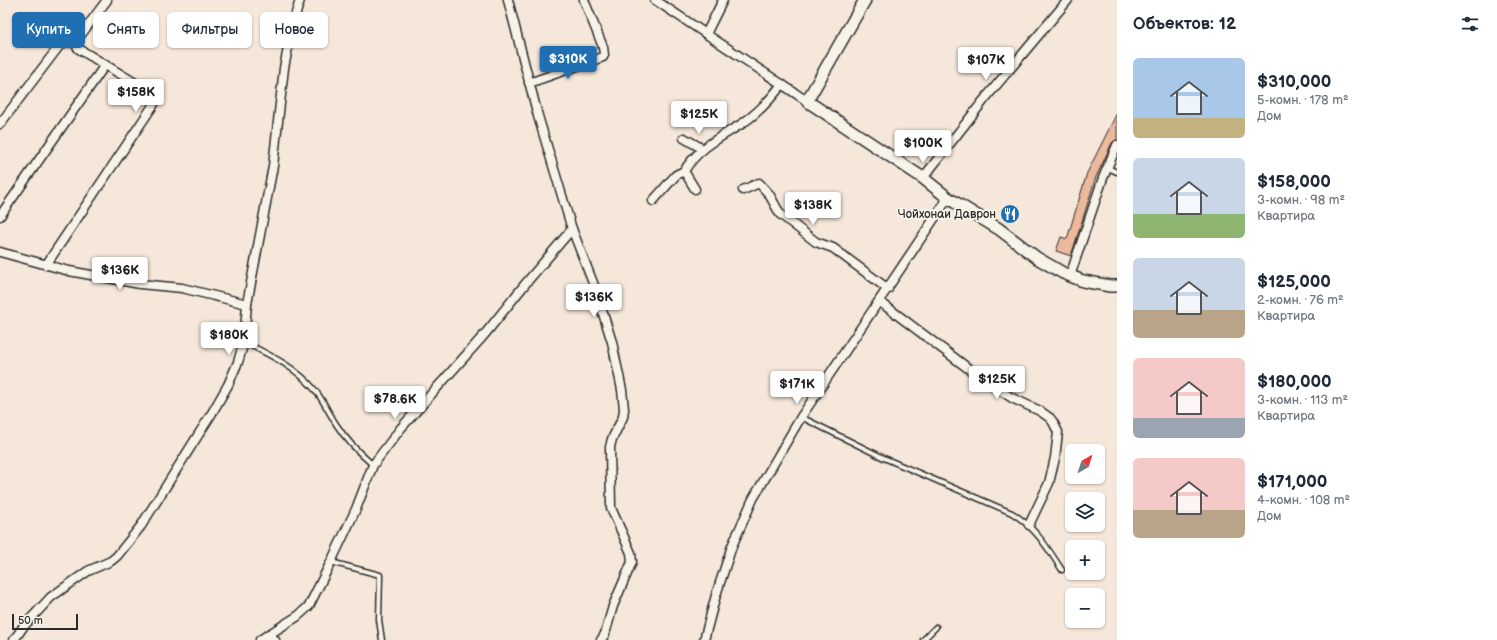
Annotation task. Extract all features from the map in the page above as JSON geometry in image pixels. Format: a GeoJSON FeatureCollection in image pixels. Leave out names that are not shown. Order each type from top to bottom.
{"type":"FeatureCollection","features":[{"type":"Feature","properties":{"kind":"main road"},"geometry":{"type":"LineString","coordinates":[[865,0],[807,101],[923,178],[948,198],[999,229],[1037,258],[1063,273],[1084,281],[1117,286]]}},
{"type":"Feature","properties":{"kind":"street"},"geometry":{"type":"LineString","coordinates":[[85,29],[107,0]]}},
{"type":"Feature","properties":{"kind":"street"},"geometry":{"type":"LineString","coordinates":[[14,640],[23,627],[51,597],[88,571],[111,561],[117,556],[141,526],[218,402],[238,362],[244,342],[247,304],[273,166],[284,68],[293,23],[300,0]]}},
{"type":"Feature","properties":{"kind":"street"},"geometry":{"type":"LineString","coordinates":[[508,0],[538,116],[572,229],[595,288],[612,342],[622,390],[624,409],[623,417],[612,439],[610,447],[611,508],[631,553],[632,562],[613,606],[605,634],[601,640]]}},
{"type":"Feature","properties":{"kind":"street"},"geometry":{"type":"LineString","coordinates":[[530,83],[603,57],[602,47],[584,0]]}},
{"type":"Feature","properties":{"kind":"street"},"geometry":{"type":"LineString","coordinates":[[655,0],[807,101]]}},
{"type":"Feature","properties":{"kind":"street"},"geometry":{"type":"LineString","coordinates":[[706,34],[723,0]]}},
{"type":"Feature","properties":{"kind":"street"},"geometry":{"type":"LineString","coordinates":[[923,178],[984,100],[1068,0]]}},
{"type":"Feature","properties":{"kind":"street"},"geometry":{"type":"LineString","coordinates":[[0,124],[58,48]]}},
{"type":"Feature","properties":{"kind":"street"},"geometry":{"type":"LineString","coordinates":[[46,265],[154,104],[155,100],[151,93],[79,50],[78,48]]}},
{"type":"Feature","properties":{"kind":"street"},"geometry":{"type":"LineString","coordinates":[[0,216],[104,65]]}},
{"type":"Feature","properties":{"kind":"street"},"geometry":{"type":"LineString","coordinates":[[653,200],[676,174],[684,171],[690,161],[711,142],[757,113],[770,101],[782,84]]}},
{"type":"Feature","properties":{"kind":"street"},"geometry":{"type":"LineString","coordinates":[[684,138],[703,149]]}},
{"type":"Feature","properties":{"kind":"street"},"geometry":{"type":"LineString","coordinates":[[1070,276],[1107,168],[1117,145]]}},
{"type":"Feature","properties":{"kind":"street"},"geometry":{"type":"LineString","coordinates":[[684,171],[695,189]]}},
{"type":"Feature","properties":{"kind":"street"},"geometry":{"type":"LineString","coordinates":[[743,190],[759,183],[769,194],[780,214],[816,242],[833,248],[888,289]]}},
{"type":"Feature","properties":{"kind":"street"},"geometry":{"type":"LineString","coordinates":[[704,640],[716,595],[732,546],[753,500],[801,417],[948,198]]}},
{"type":"Feature","properties":{"kind":"street"},"geometry":{"type":"LineString","coordinates":[[260,640],[272,637],[309,606],[356,509],[373,465],[401,428],[486,334],[526,283],[572,229]]}},
{"type":"Feature","properties":{"kind":"street"},"geometry":{"type":"LineString","coordinates":[[0,252],[69,271],[140,284],[182,288],[247,304]]}},
{"type":"Feature","properties":{"kind":"street"},"geometry":{"type":"LineString","coordinates":[[880,301],[981,378],[1012,398],[1040,411],[1053,422],[1058,432],[1055,458],[1049,483],[1029,525]]}},
{"type":"Feature","properties":{"kind":"lane"},"geometry":{"type":"LineString","coordinates":[[1107,168],[1117,172]]}},
{"type":"Feature","properties":{"kind":"lane"},"geometry":{"type":"LineString","coordinates":[[244,342],[269,354],[303,377],[315,391],[346,438],[358,452],[373,465]]}},
{"type":"Feature","properties":{"kind":"lane"},"geometry":{"type":"LineString","coordinates":[[801,417],[890,461],[1012,513],[1024,520],[1041,537],[1062,570]]}},
{"type":"Feature","properties":{"kind":"lane"},"geometry":{"type":"LineString","coordinates":[[331,562],[380,575],[378,620],[382,640]]}},
{"type":"Feature","properties":{"kind":"lane"},"geometry":{"type":"LineString","coordinates":[[923,640],[936,626]]}},
{"type":"Feature","properties":{"kind":"building"},"geometry":{"type":"Polygon","coordinates":[[[1117,113],[1117,140],[1112,143],[1096,177],[1071,256],[1056,251],[1061,237],[1067,239],[1087,173],[1117,113]]]}},
{"type":"Feature","properties":{"kind":"place","name":"Чойхонаи Даврон"},"geometry":{"type":"Point","coordinates":[1010,214]}}]}
